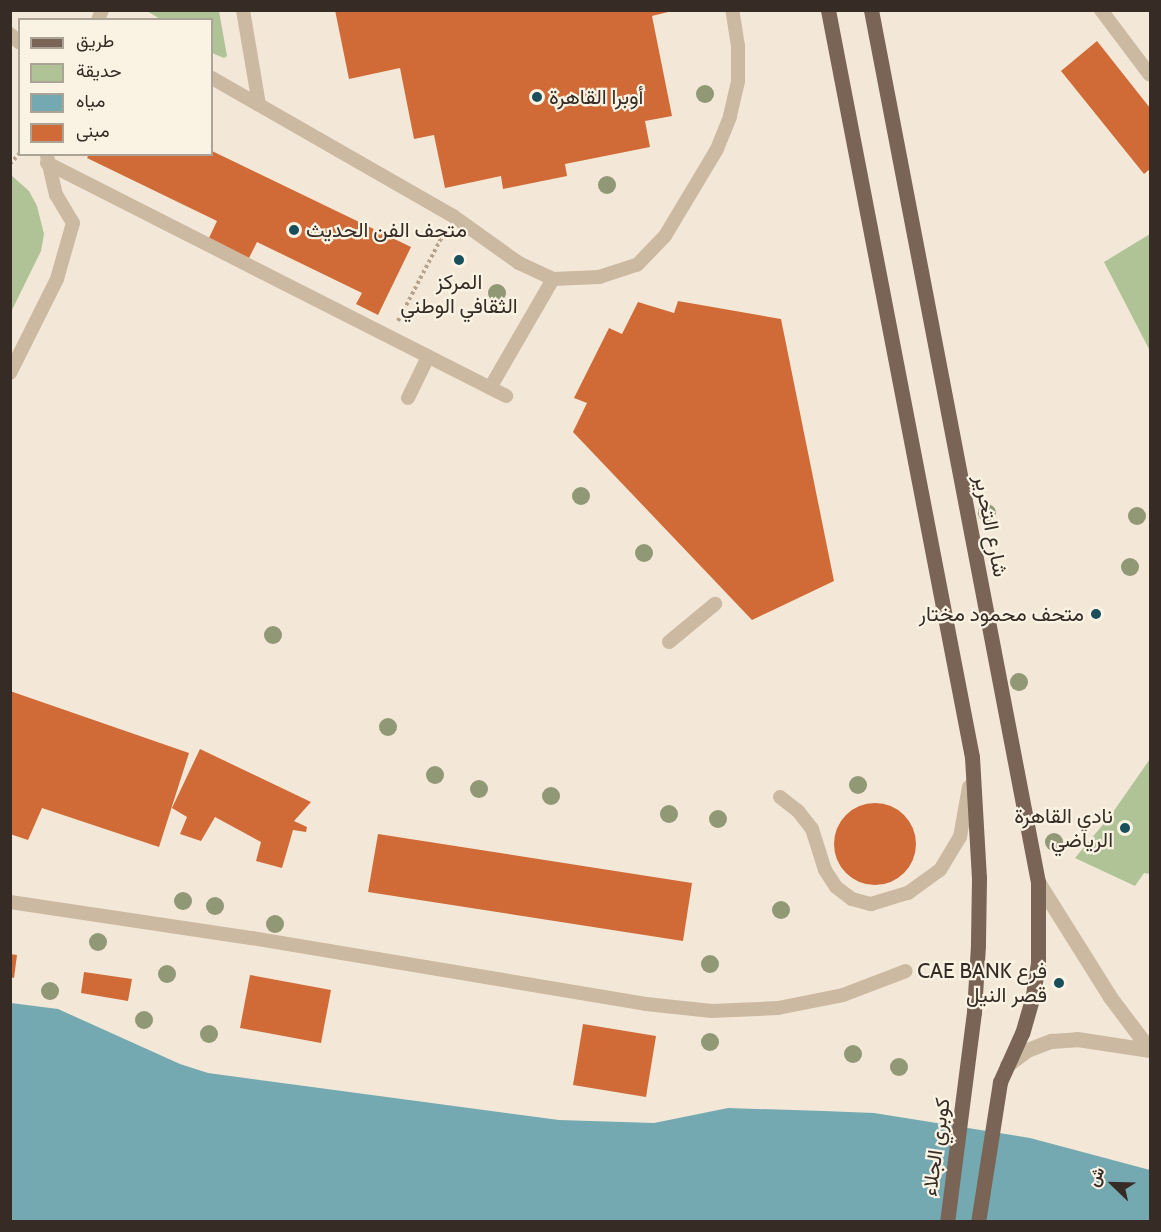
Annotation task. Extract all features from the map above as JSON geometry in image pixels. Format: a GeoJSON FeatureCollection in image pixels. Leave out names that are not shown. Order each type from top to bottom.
{"type":"FeatureCollection","features":[{"type":"Feature","properties":{"kind":"main road"},"geometry":{"type":"LineString","coordinates":[[828,10],[972,757]]}},
{"type":"Feature","properties":{"kind":"main road","name":"شارع التحرير"},"geometry":{"type":"LineString","coordinates":[[871,10],[1038,882],[1038,963],[1032,999],[1022,1033],[1000,1082],[978,1221]]}},
{"type":"Feature","properties":{"kind":"main road","name":"كوبري الجلاء"},"geometry":{"type":"LineString","coordinates":[[947,1221],[966,1079],[978,945],[979,878],[972,757]]}},
{"type":"Feature","properties":{"kind":"street"},"geometry":{"type":"LineString","coordinates":[[1038,882],[1110,997],[1150,1050]]}},
{"type":"Feature","properties":{"kind":"street"},"geometry":{"type":"LineString","coordinates":[[1007,1065],[1028,1050],[1052,1041],[1077,1039],[1150,1050]]}},
{"type":"Feature","properties":{"kind":"lane"},"geometry":{"type":"LineString","coordinates":[[243,10],[259,105]]}},
{"type":"Feature","properties":{"kind":"lane"},"geometry":{"type":"LineString","coordinates":[[213,79],[453,216],[519,263],[553,279],[599,277],[637,265],[665,236],[717,149],[730,116],[738,81],[738,46],[732,10]]}},
{"type":"Feature","properties":{"kind":"lane"},"geometry":{"type":"LineString","coordinates":[[1101,10],[1150,75]]}},
{"type":"Feature","properties":{"kind":"lane"},"geometry":{"type":"LineString","coordinates":[[47,159],[506,396]]}},
{"type":"Feature","properties":{"kind":"lane"},"geometry":{"type":"LineString","coordinates":[[10,373],[57,279],[73,223],[56,195],[47,159]]}},
{"type":"Feature","properties":{"kind":"lane"},"geometry":{"type":"LineString","coordinates":[[490,388],[553,279]]}},
{"type":"Feature","properties":{"kind":"lane"},"geometry":{"type":"LineString","coordinates":[[408,398],[428,357]]}},
{"type":"Feature","properties":{"kind":"lane"},"geometry":{"type":"LineString","coordinates":[[669,642],[715,604]]}},
{"type":"Feature","properties":{"kind":"lane"},"geometry":{"type":"LineString","coordinates":[[780,797],[798,811],[812,829],[825,870],[836,887],[852,899],[871,904],[909,893],[940,870],[960,837],[968,799],[972,757]]}},
{"type":"Feature","properties":{"kind":"lane"},"geometry":{"type":"LineString","coordinates":[[10,902],[252,938],[646,1004],[712,1011],[778,1008],[832,997],[906,971]]}},
{"type":"Feature","properties":{"kind":"path"},"geometry":{"type":"LineString","coordinates":[[390,337],[453,216]]}},
{"type":"Feature","properties":{"kind":"green space"},"geometry":{"type":"Polygon","coordinates":[[[147,11],[219,11],[227,56],[224,58],[213,53],[213,18],[158,18],[147,11]]]}},
{"type":"Feature","properties":{"kind":"green space"},"geometry":{"type":"Polygon","coordinates":[[[11,175],[29,191],[37,206],[44,234],[41,251],[11,312],[11,175]]]}},
{"type":"Feature","properties":{"kind":"green space"},"geometry":{"type":"Polygon","coordinates":[[[1150,234],[1150,351],[1104,262],[1150,234]]]}},
{"type":"Feature","properties":{"kind":"green space","name":"نادي القاهرة الرياضي"},"geometry":{"type":"Polygon","coordinates":[[[1150,759],[1150,874],[1144,873],[1135,886],[1075,858],[1111,815],[1150,759]]]}},
{"type":"Feature","properties":{"kind":"water"},"geometry":{"type":"Polygon","coordinates":[[[11,1003],[58,1009],[180,1064],[208,1073],[559,1120],[654,1123],[728,1108],[824,1111],[874,1113],[1030,1138],[1150,1170],[1150,1222],[11,1222],[11,1003]]]}},
{"type":"Feature","properties":{"kind":"building","name":"أوبرا القاهرة"},"geometry":{"type":"Polygon","coordinates":[[[335,10],[676,10],[652,16],[672,116],[645,121],[650,147],[565,164],[567,176],[503,189],[501,176],[445,188],[434,135],[414,139],[400,68],[349,79],[335,10]]]}},
{"type":"Feature","properties":{"kind":"building"},"geometry":{"type":"Polygon","coordinates":[[[1097,41],[1150,108],[1150,169],[1144,174],[1061,71],[1097,41]]]}},
{"type":"Feature","properties":{"kind":"building","name":"متحف الفن الحديث"},"geometry":{"type":"Polygon","coordinates":[[[213,151],[411,247],[378,315],[356,304],[362,293],[257,242],[249,258],[209,238],[217,221],[87,158],[88,156],[213,156],[213,151]]]}},
{"type":"Feature","properties":{"kind":"building"},"geometry":{"type":"Polygon","coordinates":[[[678,301],[781,319],[834,581],[752,620],[573,432],[587,403],[574,398],[609,328],[622,334],[638,302],[674,313],[678,301]]]}},
{"type":"Feature","properties":{"kind":"building"},"geometry":{"type":"Polygon","coordinates":[[[10,691],[189,753],[159,847],[42,808],[28,840],[10,834],[10,691]]]}},
{"type":"Feature","properties":{"kind":"building"},"geometry":{"type":"Polygon","coordinates":[[[200,749],[311,802],[294,821],[307,827],[306,832],[293,830],[282,868],[256,861],[261,842],[215,817],[201,841],[180,834],[187,817],[172,808],[200,749]]]}},
{"type":"Feature","properties":{"kind":"building"},"geometry":{"type":"Polygon","coordinates":[[[875,803],[891,806],[904,815],[913,828],[916,844],[913,860],[904,873],[891,882],[875,885],[859,882],[846,873],[837,860],[834,844],[837,828],[846,815],[859,806],[875,803]]]}},
{"type":"Feature","properties":{"kind":"building"},"geometry":{"type":"Polygon","coordinates":[[[378,834],[692,883],[683,941],[368,892],[378,834]]]}},
{"type":"Feature","properties":{"kind":"building"},"geometry":{"type":"Polygon","coordinates":[[[10,954],[17,955],[14,978],[10,977],[10,954]]]}},
{"type":"Feature","properties":{"kind":"building"},"geometry":{"type":"Polygon","coordinates":[[[84,972],[132,979],[128,1001],[81,993],[84,972]]]}},
{"type":"Feature","properties":{"kind":"building"},"geometry":{"type":"Polygon","coordinates":[[[250,975],[331,990],[321,1043],[240,1028],[250,975]]]}},
{"type":"Feature","properties":{"kind":"building"},"geometry":{"type":"Polygon","coordinates":[[[583,1024],[656,1036],[646,1097],[573,1085],[583,1024]]]}},
{"type":"Feature","properties":{"kind":"place","name":"أوبرا القاهرة"},"geometry":{"type":"Point","coordinates":[537,97]}},
{"type":"Feature","properties":{"kind":"place","name":"متحف الفن الحديث"},"geometry":{"type":"Point","coordinates":[294,230]}},
{"type":"Feature","properties":{"kind":"place","name":"المركز الثقافي الوطني"},"geometry":{"type":"Point","coordinates":[459,260]}},
{"type":"Feature","properties":{"kind":"place","name":"متحف محمود مختار"},"geometry":{"type":"Point","coordinates":[1096,614]}},
{"type":"Feature","properties":{"kind":"place","name":"نادي القاهرة الرياضي"},"geometry":{"type":"Point","coordinates":[1125,828]}},
{"type":"Feature","properties":{"kind":"place","name":"CAE BANK فرع قصر النيل"},"geometry":{"type":"Point","coordinates":[1059,983]}}]}
